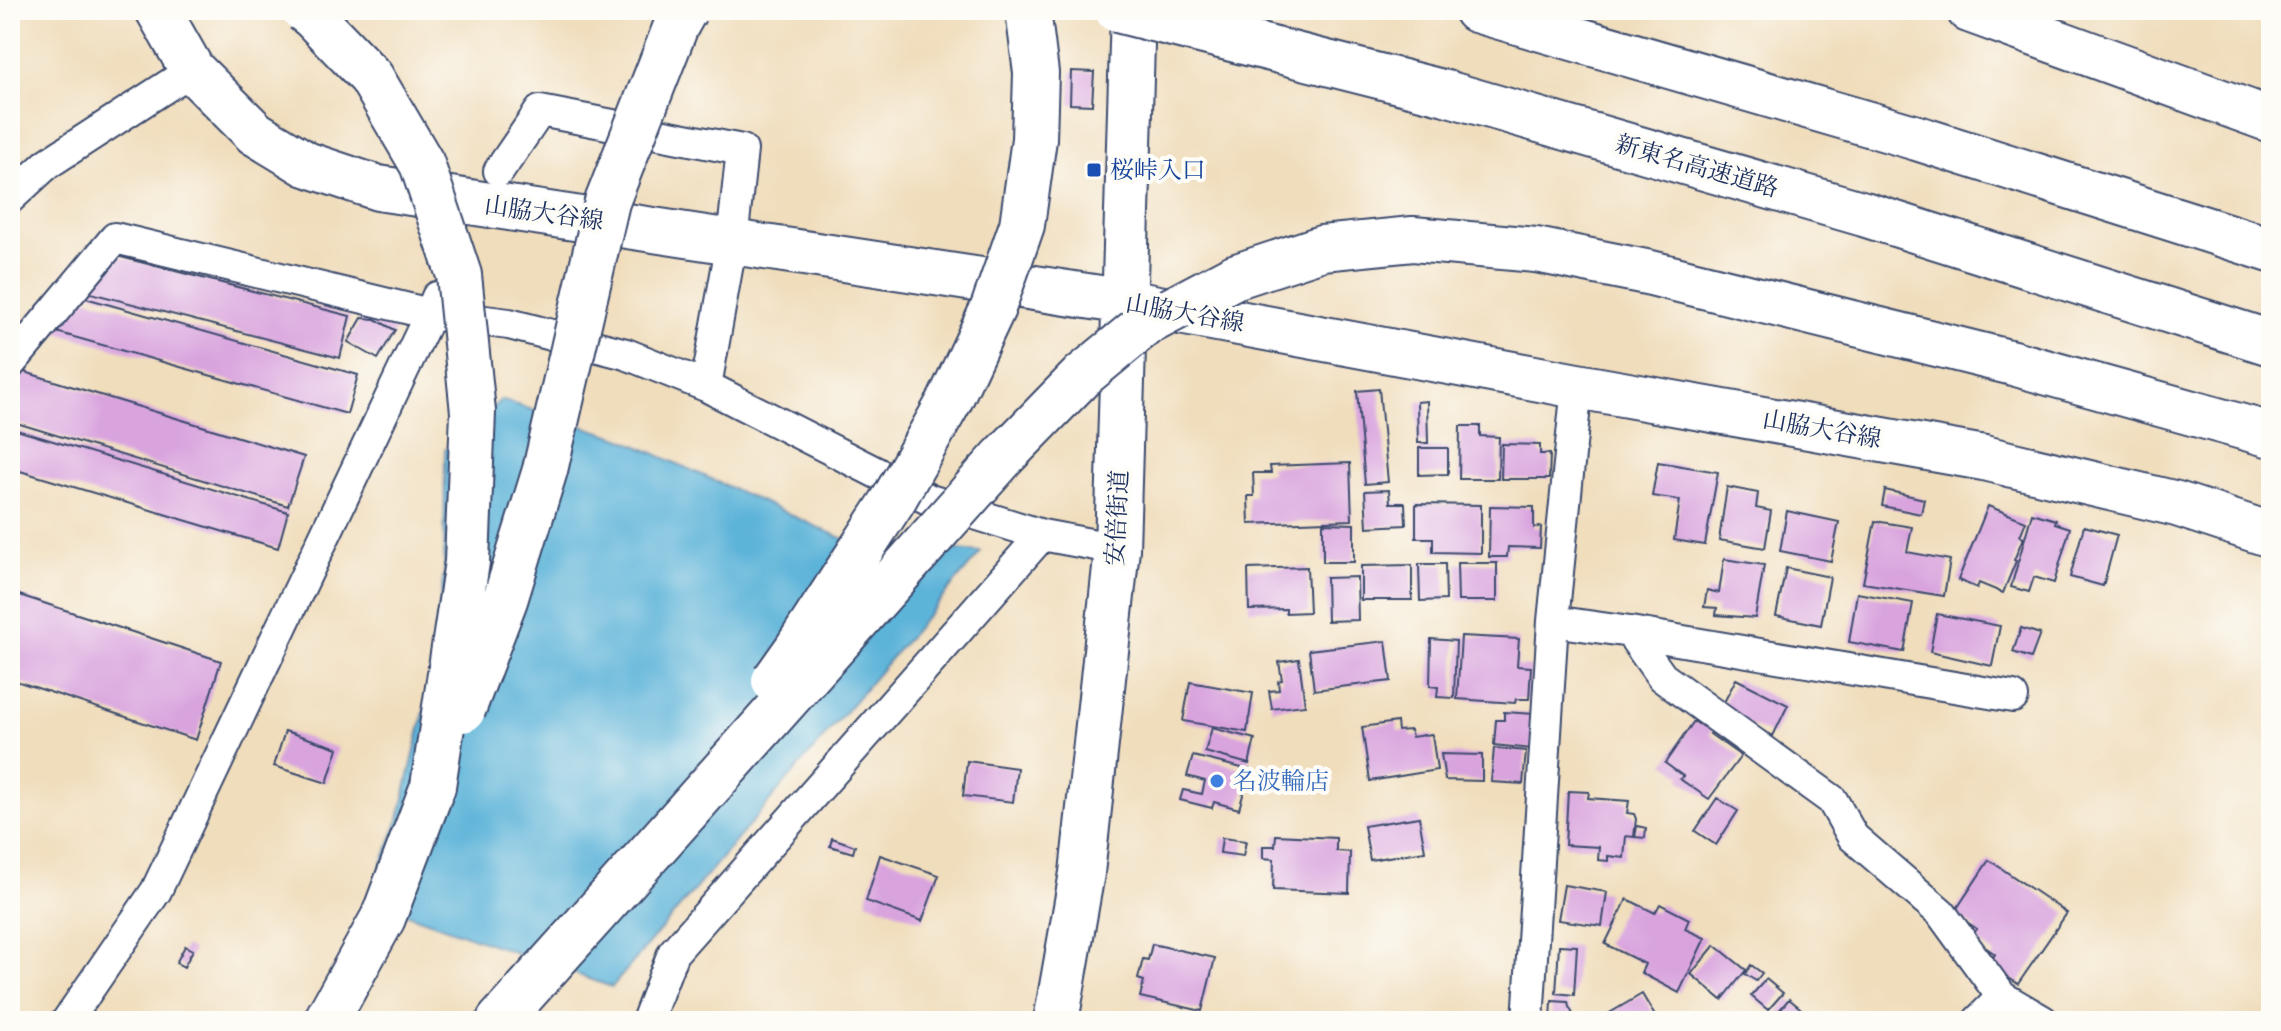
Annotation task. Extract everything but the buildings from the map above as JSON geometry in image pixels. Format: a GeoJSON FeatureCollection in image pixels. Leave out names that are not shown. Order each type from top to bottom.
{"type":"FeatureCollection","features":[{"type":"Feature","properties":{"kind":"main road","name":"山脇大谷線"},"geometry":{"type":"LineString","coordinates":[[158,10],[192,70],[255,133],[306,164],[378,188],[1126,302],[1984,458],[2177,504],[2271,535]]}},
{"type":"Feature","properties":{"kind":"main road"},"geometry":{"type":"LineString","coordinates":[[304,10],[371,77],[422,164],[459,275],[473,412],[467,562],[433,786]]}},
{"type":"Feature","properties":{"kind":"main road"},"geometry":{"type":"LineString","coordinates":[[326,1021],[383,918],[505,600],[545,470],[607,202],[670,40],[685,10]]}},
{"type":"Feature","properties":{"kind":"main road"},"geometry":{"type":"LineString","coordinates":[[639,865],[796,650],[894,499],[950,400],[993,308],[1022,225],[1034,139],[1036,73],[1028,10]]}},
{"type":"Feature","properties":{"kind":"main road","name":"新東名高速道路"},"geometry":{"type":"LineString","coordinates":[[1117,10],[1446,93],[1864,214],[2271,343]]}},
{"type":"Feature","properties":{"kind":"main road","name":"安倍街道"},"geometry":{"type":"LineString","coordinates":[[1056,1021],[1082,873],[1117,549],[1133,10]]}},
{"type":"Feature","properties":{"kind":"main road"},"geometry":{"type":"LineString","coordinates":[[1476,10],[1917,138],[2271,250]]}},
{"type":"Feature","properties":{"kind":"main road"},"geometry":{"type":"LineString","coordinates":[[1969,10],[2271,120]]}},
{"type":"Feature","properties":{"kind":"main road"},"geometry":{"type":"LineString","coordinates":[[510,1008],[1003,457],[1082,376],[1145,324],[1158,317],[1234,277],[1322,248],[1413,239],[1550,253],[1651,273],[2013,363],[2271,435]]}},
{"type":"Feature","properties":{"kind":"street"},"geometry":{"type":"LineString","coordinates":[[10,198],[47,164],[192,70]]}},
{"type":"Feature","properties":{"kind":"street"},"geometry":{"type":"LineString","coordinates":[[499,171],[540,111],[742,150],[732,241],[706,386]]}},
{"type":"Feature","properties":{"kind":"street"},"geometry":{"type":"LineString","coordinates":[[10,364],[115,238],[430,314],[509,324],[626,354],[706,386],[930,500],[1042,535],[1117,549]]}},
{"type":"Feature","properties":{"kind":"street"},"geometry":{"type":"LineString","coordinates":[[67,1021],[156,891],[430,314],[461,241]]}},
{"type":"Feature","properties":{"kind":"street"},"geometry":{"type":"LineString","coordinates":[[1528,1021],[1553,621],[1577,386]]}},
{"type":"Feature","properties":{"kind":"street"},"geometry":{"type":"LineString","coordinates":[[647,1021],[673,953],[1042,535]]}},
{"type":"Feature","properties":{"kind":"street"},"geometry":{"type":"LineString","coordinates":[[1553,621],[2013,697]]}},
{"type":"Feature","properties":{"kind":"street"},"geometry":{"type":"LineString","coordinates":[[1630,632],[1662,677],[1832,800],[1853,837],[1941,913],[2002,997],[2043,1021]]}},
{"type":"Feature","properties":{"kind":"street"},"geometry":{"type":"LineString","coordinates":[[1978,1021],[2002,997]]}},
{"type":"Feature","properties":{"kind":"water"},"geometry":{"type":"Polygon","coordinates":[[[501,400],[620,438],[846,540],[981,552],[612,987],[368,900],[399,819],[426,703],[444,573],[445,450],[501,400]]]}},
{"type":"Feature","properties":{"kind":"place","name":"桜峠入口"},"geometry":{"type":"Point","coordinates":[1094,170]}},
{"type":"Feature","properties":{"kind":"place","name":"名波輪店"},"geometry":{"type":"Point","coordinates":[1217,781]}}]}
